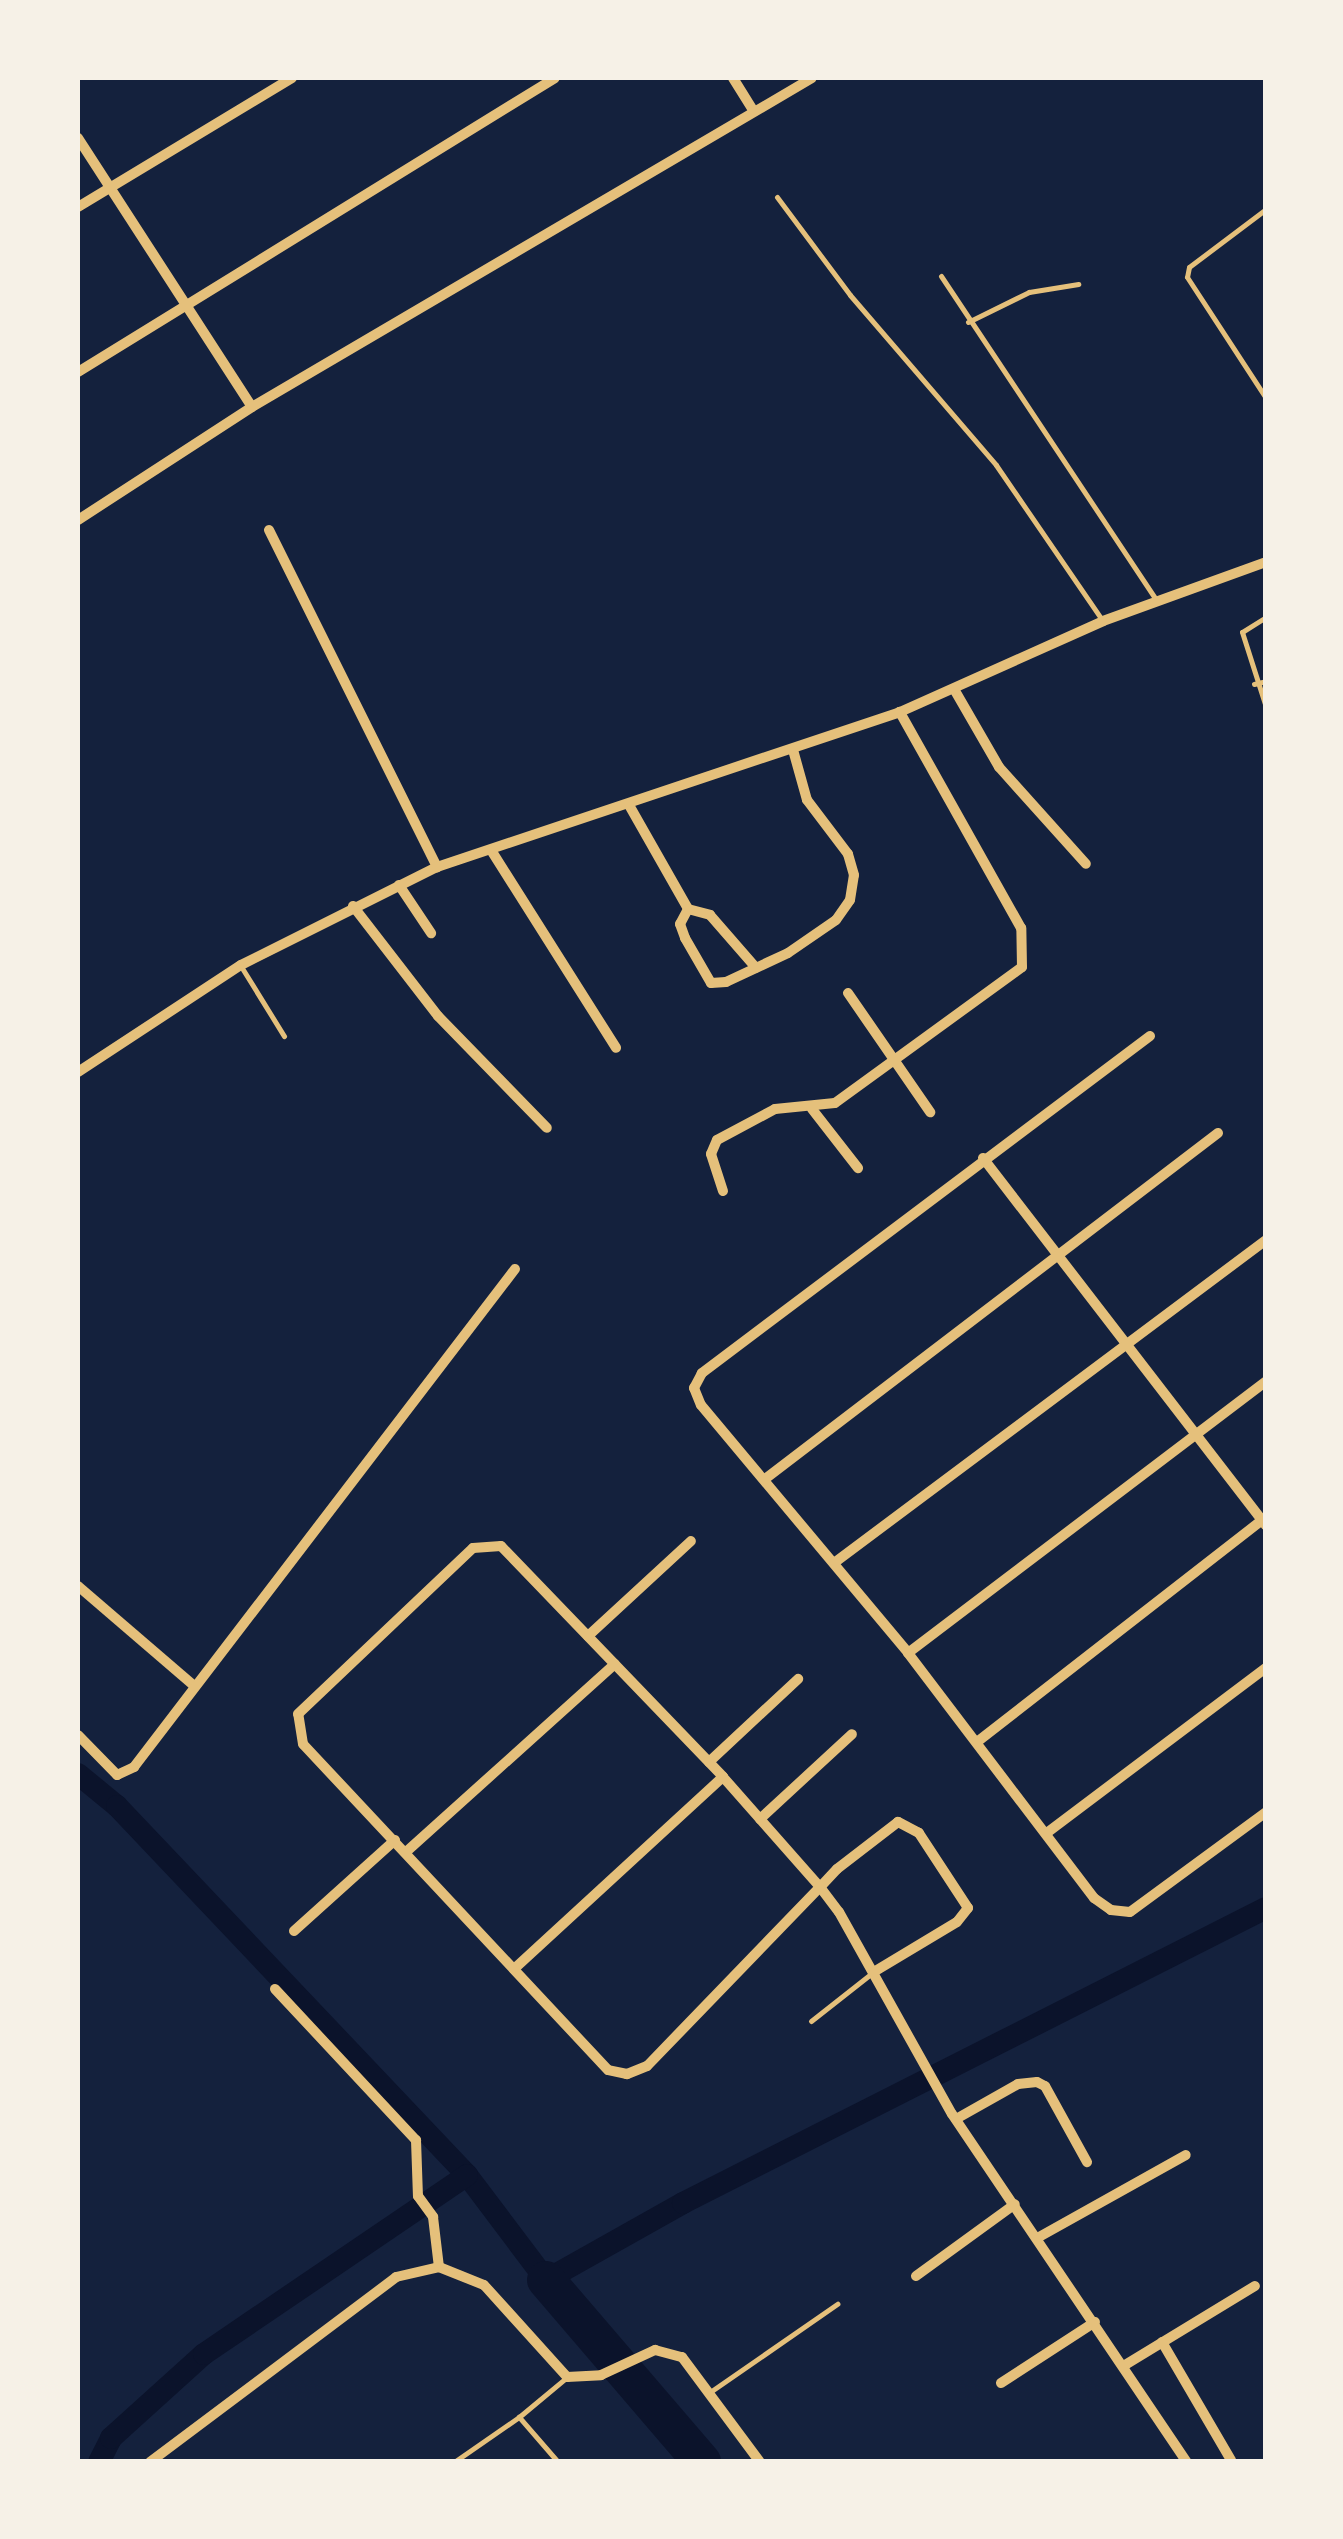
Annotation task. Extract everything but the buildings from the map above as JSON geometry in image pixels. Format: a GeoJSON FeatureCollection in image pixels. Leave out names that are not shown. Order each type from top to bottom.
{"type":"FeatureCollection","features":[{"type":"Feature","properties":{"kind":"street"},"geometry":{"type":"LineString","coordinates":[[78,207],[292,78]]}},
{"type":"Feature","properties":{"kind":"street"},"geometry":{"type":"LineString","coordinates":[[78,372],[555,78]]}},
{"type":"Feature","properties":{"kind":"street"},"geometry":{"type":"LineString","coordinates":[[733,78],[752,109]]}},
{"type":"Feature","properties":{"kind":"street"},"geometry":{"type":"LineString","coordinates":[[78,520],[252,406],[752,109],[812,78]]}},
{"type":"Feature","properties":{"kind":"street"},"geometry":{"type":"LineString","coordinates":[[78,138],[252,406]]}},
{"type":"Feature","properties":{"kind":"street"},"geometry":{"type":"LineString","coordinates":[[269,530],[346,674],[437,867]]}},
{"type":"Feature","properties":{"kind":"street"},"geometry":{"type":"LineString","coordinates":[[78,1072],[241,965],[437,867],[900,712],[1103,621],[1266,562]]}},
{"type":"Feature","properties":{"kind":"street"},"geometry":{"type":"LineString","coordinates":[[954,689],[999,767],[1086,864]]}},
{"type":"Feature","properties":{"kind":"street"},"geometry":{"type":"LineString","coordinates":[[723,1191],[711,1154],[717,1140],[775,1109],[812,1109],[835,1103],[1022,966],[1026,952],[1022,928],[900,712]]}},
{"type":"Feature","properties":{"kind":"street"},"geometry":{"type":"LineString","coordinates":[[688,909],[680,924],[712,983],[756,968],[836,920],[850,900],[854,875],[848,854],[807,800],[793,750]]}},
{"type":"Feature","properties":{"kind":"street"},"geometry":{"type":"LineString","coordinates":[[630,805],[688,909],[710,915],[756,968]]}},
{"type":"Feature","properties":{"kind":"street"},"geometry":{"type":"LineString","coordinates":[[491,850],[616,1048]]}},
{"type":"Feature","properties":{"kind":"street"},"geometry":{"type":"LineString","coordinates":[[398,885],[431,933]]}},
{"type":"Feature","properties":{"kind":"street"},"geometry":{"type":"LineString","coordinates":[[353,906],[438,1016],[548,1128]]}},
{"type":"Feature","properties":{"kind":"street"},"geometry":{"type":"LineString","coordinates":[[848,994],[930,1112]]}},
{"type":"Feature","properties":{"kind":"street"},"geometry":{"type":"LineString","coordinates":[[1150,1036],[702,1373],[694,1388],[702,1406],[908,1653],[1048,1832],[1094,1898],[1111,1910],[1130,1912],[1266,1812]]}},
{"type":"Feature","properties":{"kind":"street"},"geometry":{"type":"LineString","coordinates":[[812,1109],[858,1168]]}},
{"type":"Feature","properties":{"kind":"street"},"geometry":{"type":"LineString","coordinates":[[765,1479],[1218,1133]]}},
{"type":"Feature","properties":{"kind":"street"},"geometry":{"type":"LineString","coordinates":[[977,1742],[1264,1522],[983,1158]]}},
{"type":"Feature","properties":{"kind":"street"},"geometry":{"type":"LineString","coordinates":[[834,1563],[1266,1240]]}},
{"type":"Feature","properties":{"kind":"street"},"geometry":{"type":"LineString","coordinates":[[78,1735],[117,1775],[126,1774],[192,1684],[382,1448],[515,1269]]}},
{"type":"Feature","properties":{"kind":"street"},"geometry":{"type":"LineString","coordinates":[[908,1653],[1266,1381]]}},
{"type":"Feature","properties":{"kind":"street"},"geometry":{"type":"LineString","coordinates":[[588,1636],[692,1540]]}},
{"type":"Feature","properties":{"kind":"street"},"geometry":{"type":"LineString","coordinates":[[876,1970],[957,1922],[968,1908],[965,1898],[918,1833],[898,1822],[820,1887],[647,2066],[627,2074],[608,2070],[303,1744],[298,1714],[473,1548],[501,1546],[709,1762],[820,1887],[876,1970],[954,2117],[1125,2365],[1186,2462]]}},
{"type":"Feature","properties":{"kind":"street"},"geometry":{"type":"LineString","coordinates":[[78,1586],[192,1684]]}},
{"type":"Feature","properties":{"kind":"street"},"geometry":{"type":"LineString","coordinates":[[406,1852],[615,1664]]}},
{"type":"Feature","properties":{"kind":"street"},"geometry":{"type":"LineString","coordinates":[[1048,1832],[1266,1668]]}},
{"type":"Feature","properties":{"kind":"street"},"geometry":{"type":"LineString","coordinates":[[709,1762],[798,1679]]}},
{"type":"Feature","properties":{"kind":"street"},"geometry":{"type":"LineString","coordinates":[[760,1818],[852,1734]]}},
{"type":"Feature","properties":{"kind":"street"},"geometry":{"type":"LineString","coordinates":[[514,1969],[723,1777]]}},
{"type":"Feature","properties":{"kind":"street"},"geometry":{"type":"LineString","coordinates":[[294,1931],[395,1840]]}},
{"type":"Feature","properties":{"kind":"street"},"geometry":{"type":"LineString","coordinates":[[275,1989],[416,2140],[418,2196],[433,2217],[439,2266]]}},
{"type":"Feature","properties":{"kind":"street"},"geometry":{"type":"LineString","coordinates":[[954,2117],[1018,2084],[1036,2082],[1045,2086],[1087,2162]]}},
{"type":"Feature","properties":{"kind":"street"},"geometry":{"type":"LineString","coordinates":[[1039,2238],[1186,2155]]}},
{"type":"Feature","properties":{"kind":"street"},"geometry":{"type":"LineString","coordinates":[[916,2276],[1016,2204]]}},
{"type":"Feature","properties":{"kind":"street"},"geometry":{"type":"LineString","coordinates":[[150,2462],[396,2277],[439,2266],[484,2285],[567,2377],[601,2375],[638,2354],[655,2350],[682,2357],[760,2462]]}},
{"type":"Feature","properties":{"kind":"street"},"geometry":{"type":"LineString","coordinates":[[1125,2365],[1254,2286]]}},
{"type":"Feature","properties":{"kind":"street"},"geometry":{"type":"LineString","coordinates":[[1001,2384],[1096,2322]]}},
{"type":"Feature","properties":{"kind":"street"},"geometry":{"type":"LineString","coordinates":[[1162,2342],[1231,2460]]}},
{"type":"Feature","properties":{"kind":"lane"},"geometry":{"type":"LineString","coordinates":[[777,196],[850,295],[996,466],[1103,621]]}},
{"type":"Feature","properties":{"kind":"lane"},"geometry":{"type":"LineString","coordinates":[[1266,210],[1189,267],[1187,276],[1266,398]]}},
{"type":"Feature","properties":{"kind":"lane"},"geometry":{"type":"LineString","coordinates":[[940,276],[1156,600]]}},
{"type":"Feature","properties":{"kind":"lane"},"geometry":{"type":"LineString","coordinates":[[968,322],[1030,292],[1078,284]]}},
{"type":"Feature","properties":{"kind":"lane"},"geometry":{"type":"LineString","coordinates":[[1266,618],[1242,632],[1254,684],[1266,707]]}},
{"type":"Feature","properties":{"kind":"lane"},"geometry":{"type":"LineString","coordinates":[[1254,684],[1266,681]]}},
{"type":"Feature","properties":{"kind":"lane"},"geometry":{"type":"LineString","coordinates":[[241,965],[284,1036]]}},
{"type":"Feature","properties":{"kind":"lane"},"geometry":{"type":"LineString","coordinates":[[811,2021],[876,1970]]}},
{"type":"Feature","properties":{"kind":"lane"},"geometry":{"type":"LineString","coordinates":[[710,2392],[837,2304]]}},
{"type":"Feature","properties":{"kind":"lane"},"geometry":{"type":"LineString","coordinates":[[454,2462],[519,2417],[567,2377]]}},
{"type":"Feature","properties":{"kind":"lane"},"geometry":{"type":"LineString","coordinates":[[519,2417],[558,2462]]}},
{"type":"Feature","properties":{"kind":"waterway"},"geometry":{"type":"LineString","coordinates":[[78,1774],[117,1806],[467,2175],[546,2280],[683,2203],[1266,1908]]}},
{"type":"Feature","properties":{"kind":"waterway"},"geometry":{"type":"LineString","coordinates":[[99,2462],[111,2438],[204,2354],[467,2175]]}},
{"type":"Feature","properties":{"kind":"waterway"},"geometry":{"type":"LineString","coordinates":[[546,2280],[702,2462]]}}]}
